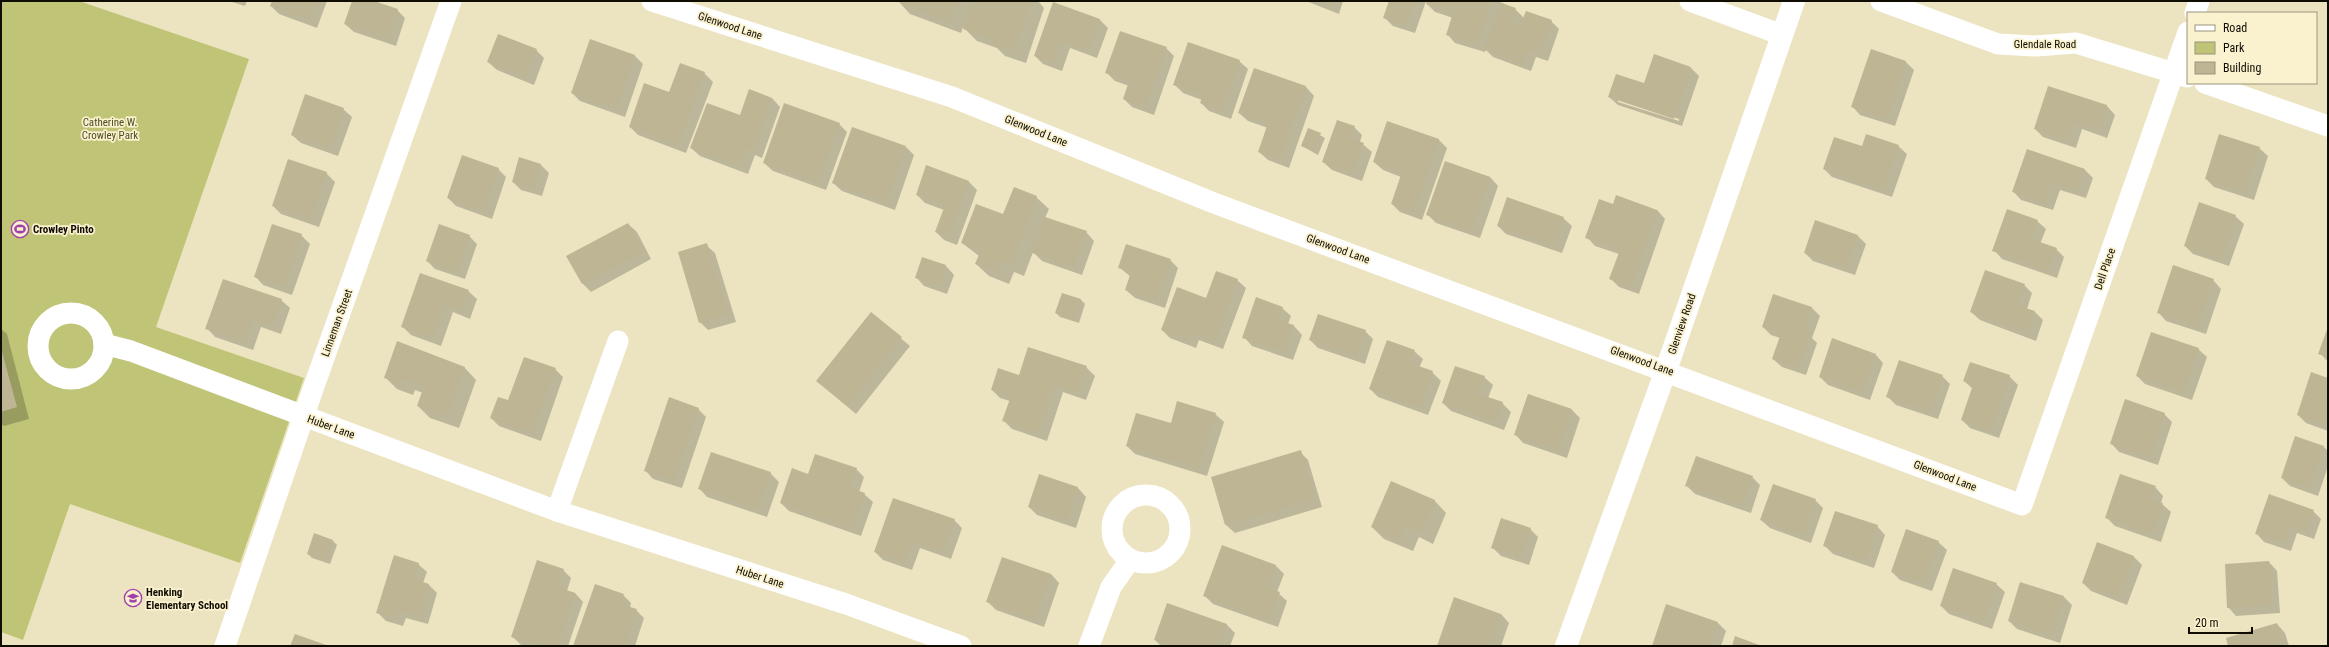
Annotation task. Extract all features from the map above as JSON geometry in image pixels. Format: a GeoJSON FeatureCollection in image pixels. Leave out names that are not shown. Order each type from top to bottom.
{"type":"FeatureCollection","features":[{"type":"Feature","properties":{"kind":"main road","name":"Glenview Road"},"geometry":{"type":"LineString","coordinates":[[1566,646],[1666,370],[1794,1]]}},
{"type":"Feature","properties":{"kind":"street","name":"Linneman Street"},"geometry":{"type":"LineString","coordinates":[[225,646],[451,1]]}},
{"type":"Feature","properties":{"kind":"street","name":"Glenwood Lane"},"geometry":{"type":"LineString","coordinates":[[652,1],[952,97],[1214,202],[1666,370],[2022,505]]}},
{"type":"Feature","properties":{"kind":"street"},"geometry":{"type":"LineString","coordinates":[[1690,1],[1782,35]]}},
{"type":"Feature","properties":{"kind":"street","name":"Glendale Road"},"geometry":{"type":"LineString","coordinates":[[1881,1],[1998,44],[2036,46],[2076,43],[2181,75]]}},
{"type":"Feature","properties":{"kind":"street"},"geometry":{"type":"LineString","coordinates":[[2195,12],[2199,1]]}},
{"type":"Feature","properties":{"kind":"street","name":"Dell Place"},"geometry":{"type":"LineString","coordinates":[[2022,505],[2181,75],[2187,38]]}},
{"type":"Feature","properties":{"kind":"street"},"geometry":{"type":"LineString","coordinates":[[2208,84],[2328,126]]}},
{"type":"Feature","properties":{"kind":"street"},"geometry":{"type":"LineString","coordinates":[[557,511],[618,341]]}},
{"type":"Feature","properties":{"kind":"street","name":"Huber Lane"},"geometry":{"type":"LineString","coordinates":[[104,344],[131,351],[557,511],[846,604],[961,646]]}},
{"type":"Feature","properties":{"kind":"street"},"geometry":{"type":"LineString","coordinates":[[1089,646],[1111,587],[1130,560]]}},
{"type":"Feature","properties":{"kind":"green space","name":"Catherine W. Crowley Park"},"geometry":{"type":"Polygon","coordinates":[[[1,1],[79,1],[249,59],[156,327],[304,378],[240,563],[70,504],[23,640],[1,632],[1,1]]]}},
{"type":"Feature","properties":{"kind":"building"},"geometry":{"type":"Polygon","coordinates":[[[272,1],[316,1],[309,20],[270,6],[272,1]]]}},
{"type":"Feature","properties":{"kind":"building"},"geometry":{"type":"Polygon","coordinates":[[[352,1],[374,1],[398,9],[387,39],[344,24],[352,1]]]}},
{"type":"Feature","properties":{"kind":"building"},"geometry":{"type":"Polygon","coordinates":[[[897,1],[956,1],[949,22],[897,1]]]}},
{"type":"Feature","properties":{"kind":"building"},"geometry":{"type":"Polygon","coordinates":[[[973,1],[1031,1],[1014,51],[991,44],[993,39],[963,29],[973,1]]]}},
{"type":"Feature","properties":{"kind":"building"},"geometry":{"type":"Polygon","coordinates":[[[1317,1],[1332,1],[1331,6],[1317,1]]]}},
{"type":"Feature","properties":{"kind":"building"},"geometry":{"type":"Polygon","coordinates":[[[1389,1],[1415,1],[1406,26],[1383,18],[1389,1]]]}},
{"type":"Feature","properties":{"kind":"building"},"geometry":{"type":"Polygon","coordinates":[[[1427,1],[1491,1],[1477,45],[1446,35],[1453,13],[1426,4],[1427,1]]]}},
{"type":"Feature","properties":{"kind":"building"},"geometry":{"type":"Polygon","coordinates":[[[1053,2],[1100,19],[1089,50],[1061,41],[1054,63],[1034,56],[1053,2]]]}},
{"type":"Feature","properties":{"kind":"building"},"geometry":{"type":"Polygon","coordinates":[[[1501,3],[1516,8],[1511,22],[1520,26],[1526,11],[1552,20],[1539,54],[1528,49],[1522,64],[1484,49],[1501,3]]]}},
{"type":"Feature","properties":{"kind":"building"},"geometry":{"type":"Polygon","coordinates":[[[1120,31],[1167,47],[1146,107],[1123,99],[1129,81],[1105,73],[1120,31]]]}},
{"type":"Feature","properties":{"kind":"building"},"geometry":{"type":"Polygon","coordinates":[[[498,34],[537,49],[526,77],[487,62],[498,34]]]}},
{"type":"Feature","properties":{"kind":"building"},"geometry":{"type":"Polygon","coordinates":[[[590,39],[635,55],[617,109],[571,93],[590,39]]]}},
{"type":"Feature","properties":{"kind":"building"},"geometry":{"type":"Polygon","coordinates":[[[1188,42],[1240,60],[1222,111],[1200,103],[1203,95],[1173,85],[1188,42]]]}},
{"type":"Feature","properties":{"kind":"building"},"geometry":{"type":"Polygon","coordinates":[[[1871,49],[1906,61],[1887,119],[1851,107],[1871,49]]]}},
{"type":"Feature","properties":{"kind":"building"},"geometry":{"type":"Polygon","coordinates":[[[1654,54],[1691,67],[1674,119],[1608,97],[1616,74],[1644,83],[1654,54]]]}},
{"type":"Feature","properties":{"kind":"building"},"geometry":{"type":"Polygon","coordinates":[[[680,63],[705,72],[678,145],[629,127],[644,83],[669,92],[680,63]]]}},
{"type":"Feature","properties":{"kind":"building"},"geometry":{"type":"Polygon","coordinates":[[[1254,68],[1306,86],[1280,160],[1258,152],[1268,123],[1238,113],[1254,68]]]}},
{"type":"Feature","properties":{"kind":"building"},"geometry":{"type":"Polygon","coordinates":[[[2048,86],[2107,105],[2099,130],[2074,122],[2068,140],[2034,129],[2048,86]]]}},
{"type":"Feature","properties":{"kind":"building"},"geometry":{"type":"Polygon","coordinates":[[[749,89],[772,98],[753,150],[746,147],[740,166],[690,148],[707,103],[740,115],[749,89]]]}},
{"type":"Feature","properties":{"kind":"building"},"geometry":{"type":"Polygon","coordinates":[[[305,94],[344,108],[330,149],[291,135],[305,94]]]}},
{"type":"Feature","properties":{"kind":"building"},"geometry":{"type":"Polygon","coordinates":[[[784,103],[840,123],[818,183],[763,163],[784,103]]]}},
{"type":"Feature","properties":{"kind":"building"},"geometry":{"type":"Polygon","coordinates":[[[1337,120],[1355,126],[1351,138],[1364,143],[1353,173],[1322,162],[1337,120]]]}},
{"type":"Feature","properties":{"kind":"building"},"geometry":{"type":"Polygon","coordinates":[[[1387,121],[1439,139],[1414,212],[1391,204],[1402,172],[1373,162],[1387,121]]]}},
{"type":"Feature","properties":{"kind":"building"},"geometry":{"type":"Polygon","coordinates":[[[852,127],[906,146],[887,202],[832,183],[852,127]]]}},
{"type":"Feature","properties":{"kind":"building"},"geometry":{"type":"Polygon","coordinates":[[[1308,128],[1321,133],[1314,151],[1301,146],[1308,128]]]}},
{"type":"Feature","properties":{"kind":"building"},"geometry":{"type":"Polygon","coordinates":[[[1866,134],[1899,145],[1883,190],[1823,169],[1834,137],[1862,146],[1866,134]]]}},
{"type":"Feature","properties":{"kind":"building"},"geometry":{"type":"Polygon","coordinates":[[[2219,134],[2260,147],[2245,192],[2205,179],[2219,134]]]}},
{"type":"Feature","properties":{"kind":"building"},"geometry":{"type":"Polygon","coordinates":[[[2027,149],[2085,169],[2077,191],[2052,182],[2045,203],[2012,192],[2027,149]]]}},
{"type":"Feature","properties":{"kind":"building"},"geometry":{"type":"Polygon","coordinates":[[[462,155],[499,168],[483,211],[447,198],[462,155]]]}},
{"type":"Feature","properties":{"kind":"building"},"geometry":{"type":"Polygon","coordinates":[[[519,157],[541,164],[534,189],[512,182],[519,157]]]}},
{"type":"Feature","properties":{"kind":"building"},"geometry":{"type":"Polygon","coordinates":[[[288,159],[327,172],[311,220],[272,206],[288,159]]]}},
{"type":"Feature","properties":{"kind":"building"},"geometry":{"type":"Polygon","coordinates":[[[1445,161],[1490,177],[1472,231],[1426,215],[1445,161]]]}},
{"type":"Feature","properties":{"kind":"building"},"geometry":{"type":"Polygon","coordinates":[[[926,165],[969,181],[948,237],[935,232],[945,205],[916,195],[926,165]]]}},
{"type":"Feature","properties":{"kind":"building"},"geometry":{"type":"Polygon","coordinates":[[[1014,187],[1037,196],[1012,264],[1001,260],[997,272],[975,264],[981,250],[961,243],[976,204],[1003,214],[1014,187]]]}},
{"type":"Feature","properties":{"kind":"building"},"geometry":{"type":"Polygon","coordinates":[[[1616,195],[1657,210],[1631,287],[1609,279],[1620,250],[1585,238],[1599,199],[1613,204],[1616,195]]]}},
{"type":"Feature","properties":{"kind":"building"},"geometry":{"type":"Polygon","coordinates":[[[1507,197],[1564,217],[1554,246],[1497,226],[1507,197]]]}},
{"type":"Feature","properties":{"kind":"building"},"geometry":{"type":"Polygon","coordinates":[[[2199,202],[2236,215],[2221,259],[2184,246],[2199,202]]]}},
{"type":"Feature","properties":{"kind":"building"},"geometry":{"type":"Polygon","coordinates":[[[2007,209],[2038,220],[2031,239],[2057,248],[2048,271],[1992,251],[2007,209]]]}},
{"type":"Feature","properties":{"kind":"building"},"geometry":{"type":"Polygon","coordinates":[[[1045,217],[1087,231],[1074,267],[1032,253],[1045,217]]]}},
{"type":"Feature","properties":{"kind":"building"},"geometry":{"type":"Polygon","coordinates":[[[1815,220],[1858,235],[1847,268],[1804,253],[1815,220]]]}},
{"type":"Feature","properties":{"kind":"building"},"geometry":{"type":"Polygon","coordinates":[[[628,223],[644,251],[582,284],[566,256],[628,223]]]}},
{"type":"Feature","properties":{"kind":"building"},"geometry":{"type":"Polygon","coordinates":[[[272,224],[302,234],[284,287],[254,277],[272,224]]]}},
{"type":"Feature","properties":{"kind":"building"},"geometry":{"type":"Polygon","coordinates":[[[439,224],[470,235],[457,272],[426,261],[439,224]]]}},
{"type":"Feature","properties":{"kind":"building"},"geometry":{"type":"Polygon","coordinates":[[[707,243],[728,314],[699,323],[678,252],[707,243]]]}},
{"type":"Feature","properties":{"kind":"building"},"geometry":{"type":"Polygon","coordinates":[[[1126,244],[1171,259],[1156,301],[1125,290],[1131,272],[1118,268],[1126,244]]]}},
{"type":"Feature","properties":{"kind":"building"},"geometry":{"type":"Polygon","coordinates":[[[922,257],[946,265],[939,286],[915,278],[922,257]]]}},
{"type":"Feature","properties":{"kind":"building"},"geometry":{"type":"Polygon","coordinates":[[[2173,265],[2214,279],[2197,327],[2157,313],[2173,265]]]}},
{"type":"Feature","properties":{"kind":"building"},"geometry":{"type":"Polygon","coordinates":[[[1985,270],[2025,284],[2017,305],[2035,311],[2027,333],[1970,312],[1985,270]]]}},
{"type":"Feature","properties":{"kind":"building"},"geometry":{"type":"Polygon","coordinates":[[[1216,271],[1238,279],[1215,341],[1191,333],[1188,340],[1161,330],[1177,287],[1206,298],[1216,271]]]}},
{"type":"Feature","properties":{"kind":"building"},"geometry":{"type":"Polygon","coordinates":[[[420,273],[469,290],[462,311],[444,305],[433,338],[401,327],[420,273]]]}},
{"type":"Feature","properties":{"kind":"building"},"geometry":{"type":"Polygon","coordinates":[[[223,279],[282,299],[272,326],[253,320],[245,342],[205,329],[223,279]]]}},
{"type":"Feature","properties":{"kind":"building"},"geometry":{"type":"Polygon","coordinates":[[[1062,293],[1081,299],[1075,319],[1055,313],[1062,293]]]}},
{"type":"Feature","properties":{"kind":"building"},"geometry":{"type":"Polygon","coordinates":[[[1773,294],[1812,307],[1804,332],[1810,334],[1798,368],[1772,359],[1781,333],[1762,327],[1773,294]]]}},
{"type":"Feature","properties":{"kind":"building"},"geometry":{"type":"Polygon","coordinates":[[[1256,297],[1283,307],[1278,320],[1294,325],[1285,352],[1242,338],[1256,297]]]}},
{"type":"Feature","properties":{"kind":"building"},"geometry":{"type":"Polygon","coordinates":[[[871,312],[902,337],[847,406],[816,381],[871,312]]]}},
{"type":"Feature","properties":{"kind":"building"},"geometry":{"type":"Polygon","coordinates":[[[1318,314],[1366,330],[1356,356],[1309,340],[1318,314]]]}},
{"type":"Feature","properties":{"kind":"building"},"geometry":{"type":"Polygon","coordinates":[[[2328,327],[2328,357],[2318,354],[2328,327]]]}},
{"type":"Feature","properties":{"kind":"building"},"geometry":{"type":"Polygon","coordinates":[[[2151,332],[2199,348],[2184,392],[2136,376],[2151,332]]]}},
{"type":"Feature","properties":{"kind":"building"},"geometry":{"type":"Polygon","coordinates":[[[1832,338],[1876,354],[1862,392],[1819,377],[1832,338]]]}},
{"type":"Feature","properties":{"kind":"building"},"geometry":{"type":"Polygon","coordinates":[[[1387,340],[1415,350],[1410,363],[1433,371],[1420,408],[1369,389],[1387,340]]]}},
{"type":"Feature","properties":{"kind":"building"},"geometry":{"type":"Polygon","coordinates":[[[397,341],[465,367],[447,417],[417,406],[424,386],[403,378],[401,383],[384,378],[397,341]]]}},
{"type":"Feature","properties":{"kind":"building"},"geometry":{"type":"Polygon","coordinates":[[[1028,347],[1087,366],[1078,393],[1054,385],[1038,433],[1002,421],[1011,396],[991,390],[998,368],[1019,375],[1028,347]]]}},
{"type":"Feature","properties":{"kind":"building"},"geometry":{"type":"Polygon","coordinates":[[[1,348],[17,407],[1,412],[1,348]]]}},
{"type":"Feature","properties":{"kind":"building"},"geometry":{"type":"Polygon","coordinates":[[[524,357],[556,368],[532,433],[490,418],[498,397],[508,400],[524,357]]]}},
{"type":"Feature","properties":{"kind":"building"},"geometry":{"type":"Polygon","coordinates":[[[1899,360],[1943,375],[1930,412],[1886,397],[1899,360]]]}},
{"type":"Feature","properties":{"kind":"building"},"geometry":{"type":"Polygon","coordinates":[[[1970,362],[2010,375],[1991,431],[1961,420],[1973,385],[1963,381],[1970,362]]]}},
{"type":"Feature","properties":{"kind":"building"},"geometry":{"type":"Polygon","coordinates":[[[1455,366],[1485,376],[1479,394],[1503,402],[1496,422],[1442,403],[1455,366]]]}},
{"type":"Feature","properties":{"kind":"building"},"geometry":{"type":"Polygon","coordinates":[[[2311,372],[2328,378],[2327,426],[2297,415],[2311,372]]]}},
{"type":"Feature","properties":{"kind":"building"},"geometry":{"type":"Polygon","coordinates":[[[1528,394],[1572,409],[1558,450],[1514,435],[1528,394]]]}},
{"type":"Feature","properties":{"kind":"building"},"geometry":{"type":"Polygon","coordinates":[[[669,397],[699,408],[674,481],[644,471],[669,397]]]}},
{"type":"Feature","properties":{"kind":"building"},"geometry":{"type":"Polygon","coordinates":[[[2125,399],[2165,413],[2150,457],[2110,444],[2125,399]]]}},
{"type":"Feature","properties":{"kind":"building"},"geometry":{"type":"Polygon","coordinates":[[[1177,401],[1216,413],[1199,469],[1126,446],[1136,413],[1171,423],[1177,401]]]}},
{"type":"Feature","properties":{"kind":"building"},"geometry":{"type":"Polygon","coordinates":[[[2295,436],[2324,446],[2310,488],[2281,478],[2295,436]]]}},
{"type":"Feature","properties":{"kind":"building"},"geometry":{"type":"Polygon","coordinates":[[[1301,450],[1315,499],[1225,525],[1211,477],[1301,450]]]}},
{"type":"Feature","properties":{"kind":"building"},"geometry":{"type":"Polygon","coordinates":[[[711,452],[771,472],[758,509],[698,489],[711,452]]]}},
{"type":"Feature","properties":{"kind":"building"},"geometry":{"type":"Polygon","coordinates":[[[815,454],[857,468],[850,488],[865,493],[853,529],[780,503],[792,468],[808,474],[815,454]]]}},
{"type":"Feature","properties":{"kind":"building"},"geometry":{"type":"Polygon","coordinates":[[[1696,456],[1753,476],[1742,505],[1685,486],[1696,456]]]}},
{"type":"Feature","properties":{"kind":"building"},"geometry":{"type":"Polygon","coordinates":[[[1039,474],[1078,487],[1067,520],[1028,507],[1039,474]]]}},
{"type":"Feature","properties":{"kind":"building"},"geometry":{"type":"Polygon","coordinates":[[[2120,474],[2156,486],[2151,499],[2163,503],[2153,534],[2105,518],[2120,474]]]}},
{"type":"Feature","properties":{"kind":"building"},"geometry":{"type":"Polygon","coordinates":[[[1391,481],[1435,500],[1421,532],[1406,526],[1400,540],[1371,527],[1391,481]]]}},
{"type":"Feature","properties":{"kind":"building"},"geometry":{"type":"Polygon","coordinates":[[[1773,484],[1816,499],[1803,535],[1760,520],[1773,484]]]}},
{"type":"Feature","properties":{"kind":"building"},"geometry":{"type":"Polygon","coordinates":[[[2269,494],[2314,510],[2306,531],[2289,526],[2283,543],[2255,534],[2269,494]]]}},
{"type":"Feature","properties":{"kind":"building"},"geometry":{"type":"Polygon","coordinates":[[[893,498],[955,519],[943,552],[912,541],[904,562],[874,552],[893,498]]]}},
{"type":"Feature","properties":{"kind":"building"},"geometry":{"type":"Polygon","coordinates":[[[1835,511],[1878,525],[1866,560],[1823,546],[1835,511]]]}},
{"type":"Feature","properties":{"kind":"building"},"geometry":{"type":"Polygon","coordinates":[[[1501,518],[1531,528],[1520,558],[1491,548],[1501,518]]]}},
{"type":"Feature","properties":{"kind":"building"},"geometry":{"type":"Polygon","coordinates":[[[1906,529],[1939,541],[1924,583],[1891,572],[1906,529]]]}},
{"type":"Feature","properties":{"kind":"building"},"geometry":{"type":"Polygon","coordinates":[[[314,533],[333,540],[326,561],[307,554],[314,533]]]}},
{"type":"Feature","properties":{"kind":"building"},"geometry":{"type":"Polygon","coordinates":[[[2097,542],[2134,556],[2119,597],[2082,583],[2097,542]]]}},
{"type":"Feature","properties":{"kind":"building"},"geometry":{"type":"Polygon","coordinates":[[[1222,545],[1276,565],[1268,588],[1280,592],[1269,620],[1203,596],[1222,545]]]}},
{"type":"Feature","properties":{"kind":"building"},"geometry":{"type":"Polygon","coordinates":[[[394,555],[419,563],[414,579],[429,584],[420,617],[397,610],[395,618],[376,613],[394,555]]]}},
{"type":"Feature","properties":{"kind":"building"},"geometry":{"type":"Polygon","coordinates":[[[1002,557],[1051,574],[1035,619],[986,602],[1002,557]]]}},
{"type":"Feature","properties":{"kind":"building"},"geometry":{"type":"Polygon","coordinates":[[[537,560],[564,569],[558,587],[575,593],[558,646],[538,646],[511,637],[537,560]]]}},
{"type":"Feature","properties":{"kind":"building"},"geometry":{"type":"Polygon","coordinates":[[[2269,561],[2272,605],[2227,608],[2225,564],[2269,561]]]}},
{"type":"Feature","properties":{"kind":"building"},"geometry":{"type":"Polygon","coordinates":[[[1953,568],[1997,583],[1984,621],[1940,606],[1953,568]]]}},
{"type":"Feature","properties":{"kind":"building"},"geometry":{"type":"Polygon","coordinates":[[[2020,582],[2064,596],[2052,635],[2008,621],[2020,582]]]}},
{"type":"Feature","properties":{"kind":"building"},"geometry":{"type":"Polygon","coordinates":[[[595,584],[624,594],[620,604],[637,609],[624,646],[573,646],[595,584]]]}},
{"type":"Feature","properties":{"kind":"building"},"geometry":{"type":"Polygon","coordinates":[[[1454,597],[1501,614],[1490,646],[1437,646],[1454,597]]]}},
{"type":"Feature","properties":{"kind":"building"},"geometry":{"type":"Polygon","coordinates":[[[1167,603],[1227,624],[1219,646],[1170,646],[1154,640],[1167,603]]]}},
{"type":"Feature","properties":{"kind":"building"},"geometry":{"type":"Polygon","coordinates":[[[1666,604],[1718,622],[1710,646],[1652,646],[1666,604]]]}},
{"type":"Feature","properties":{"kind":"building"},"geometry":{"type":"Polygon","coordinates":[[[2277,623],[2284,646],[2228,646],[2226,638],[2277,623]]]}},
{"type":"Feature","properties":{"kind":"building"},"geometry":{"type":"Polygon","coordinates":[[[295,634],[329,646],[290,646],[295,634]]]}},
{"type":"Feature","properties":{"kind":"building"},"geometry":{"type":"Polygon","coordinates":[[[1735,636],[1762,646],[1732,646],[1735,636]]]}},
{"type":"Feature","properties":{"kind":"place","name":"Crowley Pinto"},"geometry":{"type":"Point","coordinates":[20,229]}},
{"type":"Feature","properties":{"kind":"place","name":"Henking Elementary School"},"geometry":{"type":"Point","coordinates":[133,598]}}]}
